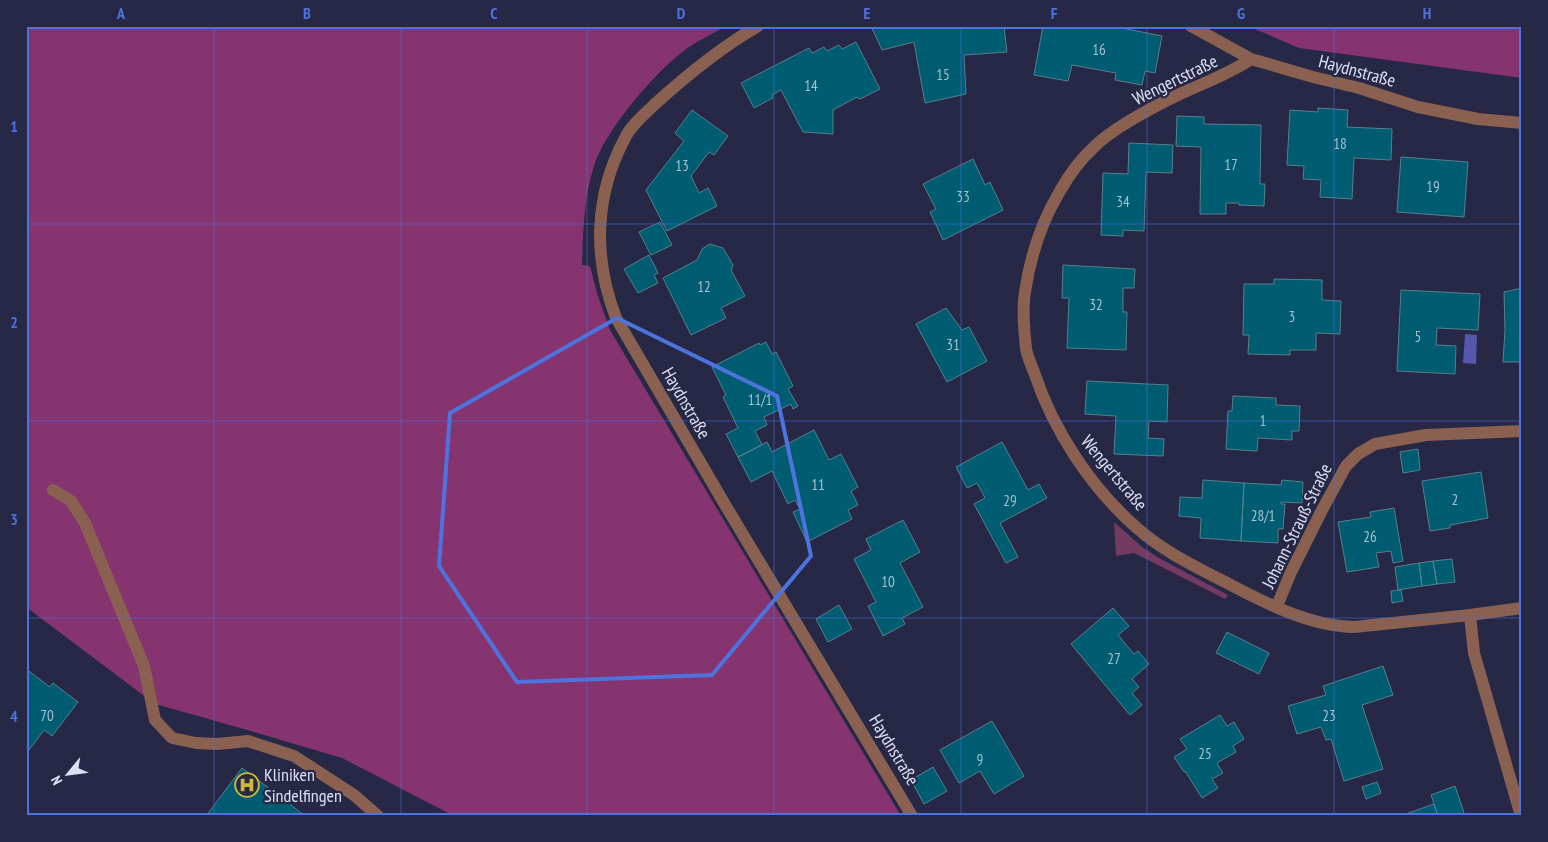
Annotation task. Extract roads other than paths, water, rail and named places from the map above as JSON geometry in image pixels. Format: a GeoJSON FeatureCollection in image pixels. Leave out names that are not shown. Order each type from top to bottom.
{"type":"FeatureCollection","features":[{"type":"Feature","properties":{"kind":"street","name":"Haydnstraße"},"geometry":{"type":"LineString","coordinates":[[758,26],[739,37],[696,68],[625,136],[609,175],[599,232],[607,295],[616,318],[630,343],[912,816]]}},
{"type":"Feature","properties":{"kind":"street","name":"Haydnstraße"},"geometry":{"type":"LineString","coordinates":[[1191,26],[1251,59],[1313,78],[1359,88],[1418,107],[1478,119],[1522,123]]}},
{"type":"Feature","properties":{"kind":"street","name":"Wengertstraße"},"geometry":{"type":"LineString","coordinates":[[1251,59],[1234,71],[1181,94],[1117,129],[1094,146],[1075,169],[1060,192],[1039,237],[1024,293],[1026,350],[1043,400],[1066,443],[1088,474],[1137,528],[1170,552],[1238,589],[1277,606],[1318,623],[1354,627],[1522,608]]}},
{"type":"Feature","properties":{"kind":"street","name":"Johann-Strauß-Straße"},"geometry":{"type":"LineString","coordinates":[[1277,606],[1291,572],[1322,510],[1346,466],[1358,454],[1375,444],[1426,436],[1522,431]]}},
{"type":"Feature","properties":{"kind":"street"},"geometry":{"type":"LineString","coordinates":[[53,490],[70,501],[85,523],[144,666],[155,720],[172,738],[196,743],[248,742],[294,756],[354,795],[378,816]]}},
{"type":"Feature","properties":{"kind":"street"},"geometry":{"type":"LineString","coordinates":[[1470,615],[1474,653],[1521,816]]}},
{"type":"Feature","properties":{"kind":"place","name":"Kliniken Sindelfingen"},"geometry":{"type":"Point","coordinates":[247,785]}}]}
